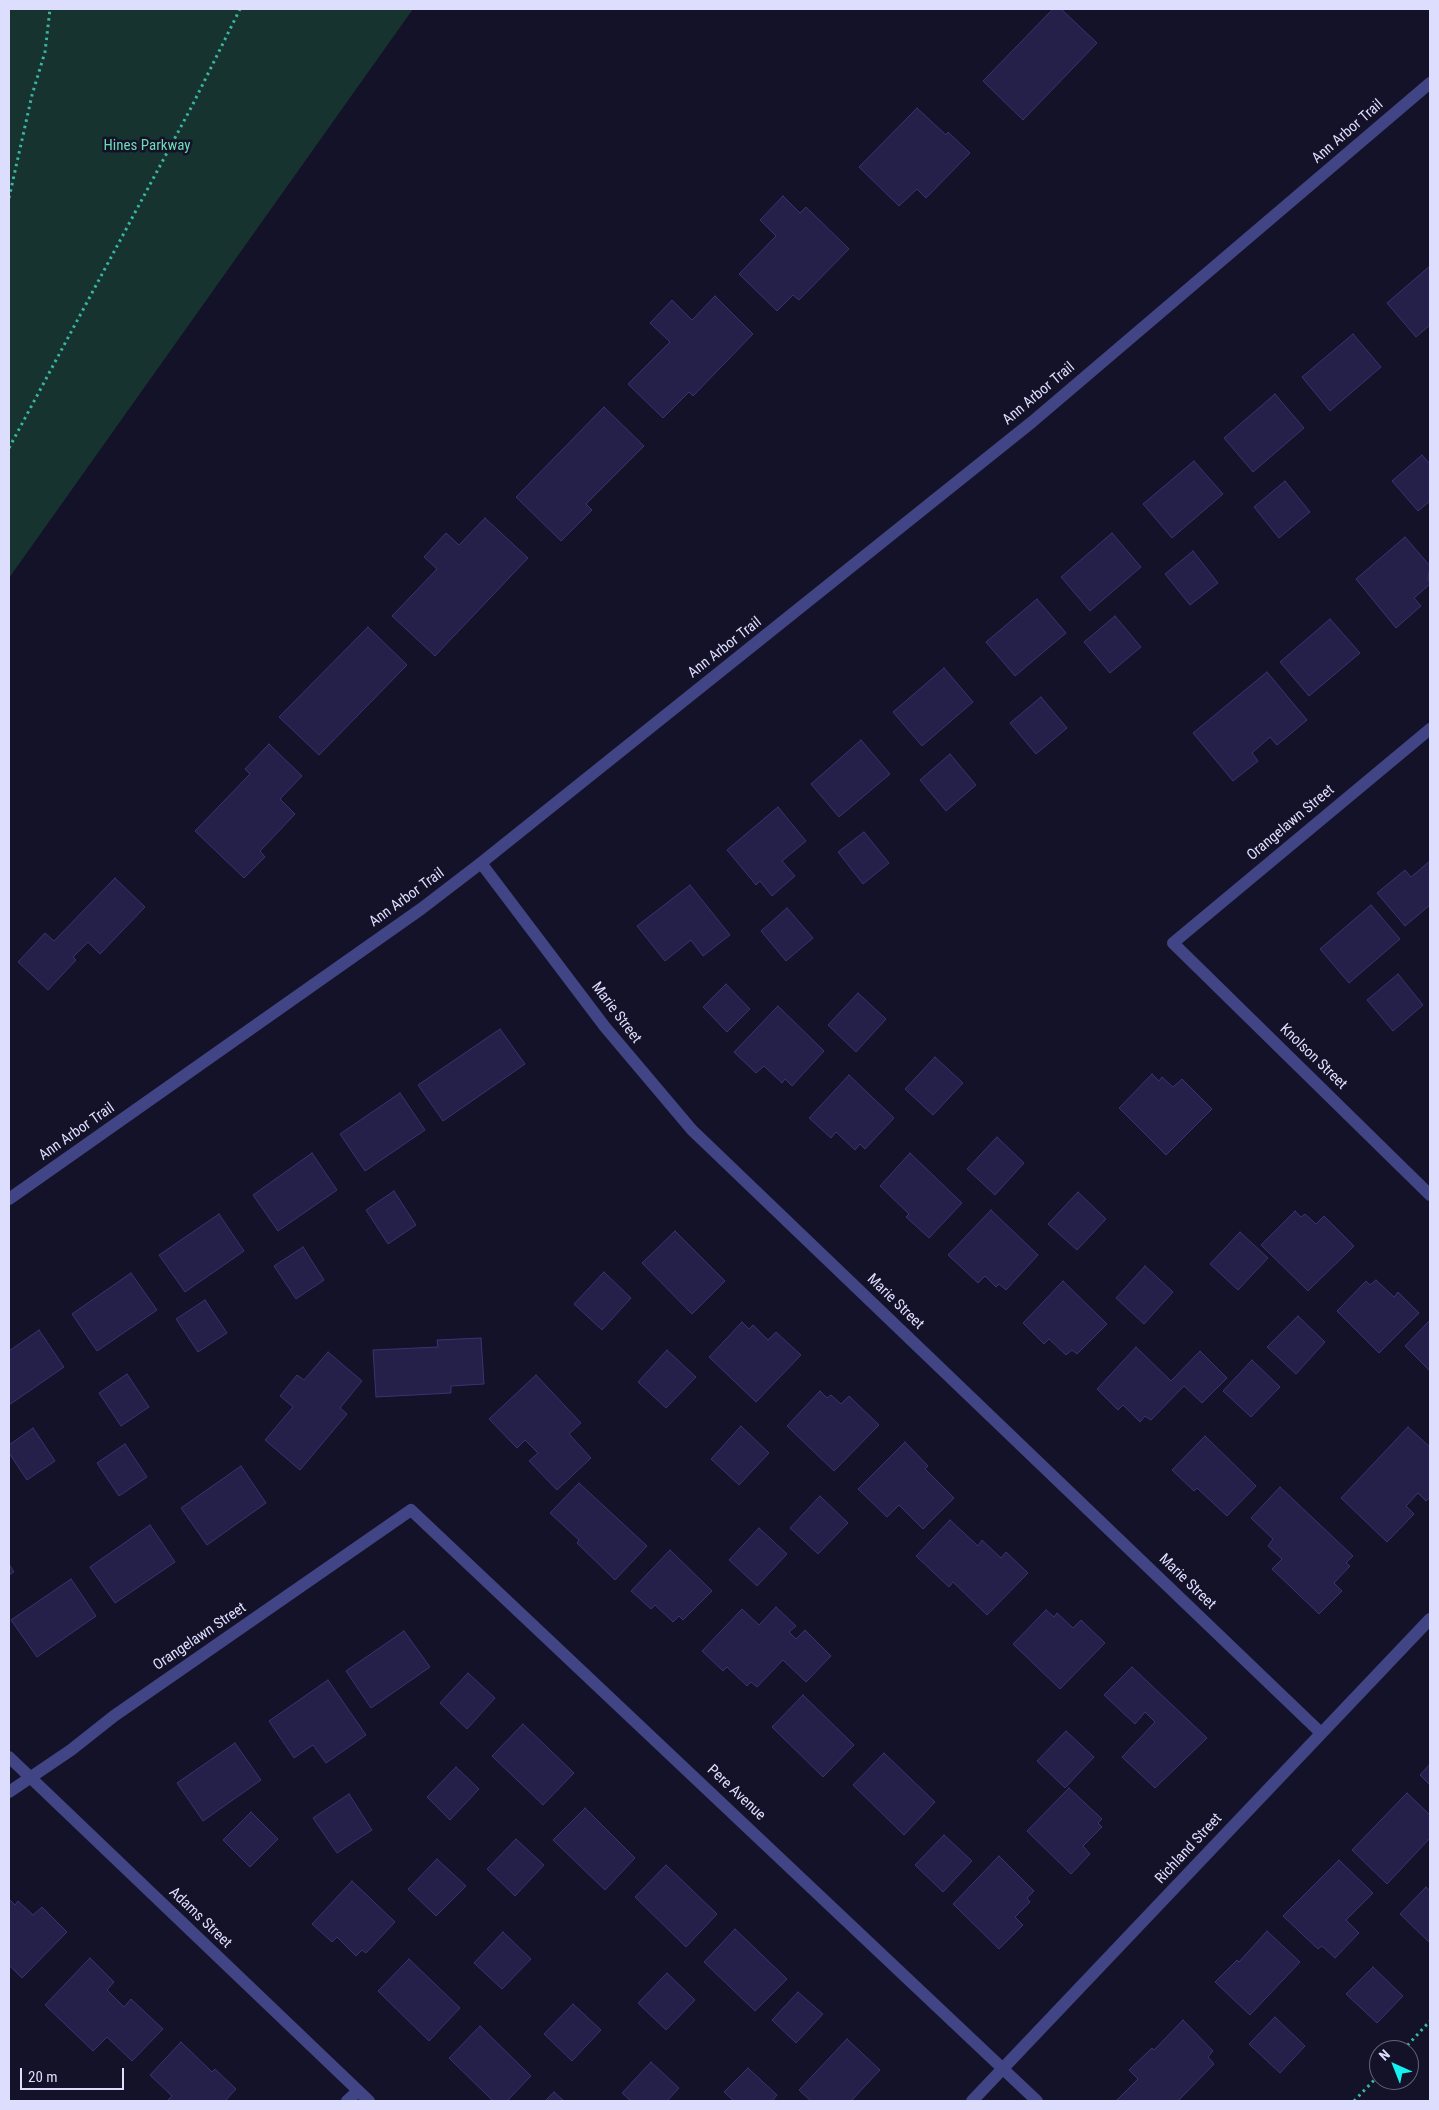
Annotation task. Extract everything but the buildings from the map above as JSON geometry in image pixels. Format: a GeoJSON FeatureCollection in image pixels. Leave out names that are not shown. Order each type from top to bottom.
{"type":"FeatureCollection","features":[{"type":"Feature","properties":{"kind":"street","name":"Ann Arbor Trail"},"geometry":{"type":"LineString","coordinates":[[9,1199],[421,909],[481,863],[1032,422],[1430,83]]}},
{"type":"Feature","properties":{"kind":"street","name":"Orangelawn Street"},"geometry":{"type":"LineString","coordinates":[[1173,943],[1430,729]]}},
{"type":"Feature","properties":{"kind":"street","name":"Marie Street"},"geometry":{"type":"LineString","coordinates":[[481,863],[605,1027],[692,1130],[1321,1733]]}},
{"type":"Feature","properties":{"kind":"street","name":"Knolson Street"},"geometry":{"type":"LineString","coordinates":[[1173,943],[1430,1195]]}},
{"type":"Feature","properties":{"kind":"street","name":"Orangelawn Street"},"geometry":{"type":"LineString","coordinates":[[9,1792],[71,1750],[114,1716],[411,1510]]}},
{"type":"Feature","properties":{"kind":"street","name":"Pere Avenue"},"geometry":{"type":"LineString","coordinates":[[411,1510],[1037,2101]]}},
{"type":"Feature","properties":{"kind":"street","name":"Richland Street"},"geometry":{"type":"LineString","coordinates":[[972,2101],[1430,1618]]}},
{"type":"Feature","properties":{"kind":"street","name":"Adams Street"},"geometry":{"type":"LineString","coordinates":[[9,1757],[369,2101]]}},
{"type":"Feature","properties":{"kind":"street"},"geometry":{"type":"LineString","coordinates":[[347,2101],[358,2091]]}},
{"type":"Feature","properties":{"kind":"path"},"geometry":{"type":"LineString","coordinates":[[9,198],[32,95],[45,52],[50,9]]}},
{"type":"Feature","properties":{"kind":"path"},"geometry":{"type":"LineString","coordinates":[[9,448],[192,106],[240,9]]}},
{"type":"Feature","properties":{"kind":"path"},"geometry":{"type":"LineString","coordinates":[[1412,2040],[1430,2021]]}},
{"type":"Feature","properties":{"kind":"path"},"geometry":{"type":"LineString","coordinates":[[1354,2101],[1369,2085]]}},
{"type":"Feature","properties":{"kind":"green space","name":"Hines Parkway"},"geometry":{"type":"Polygon","coordinates":[[[9,9],[413,9],[9,578],[9,9]]]}}]}
